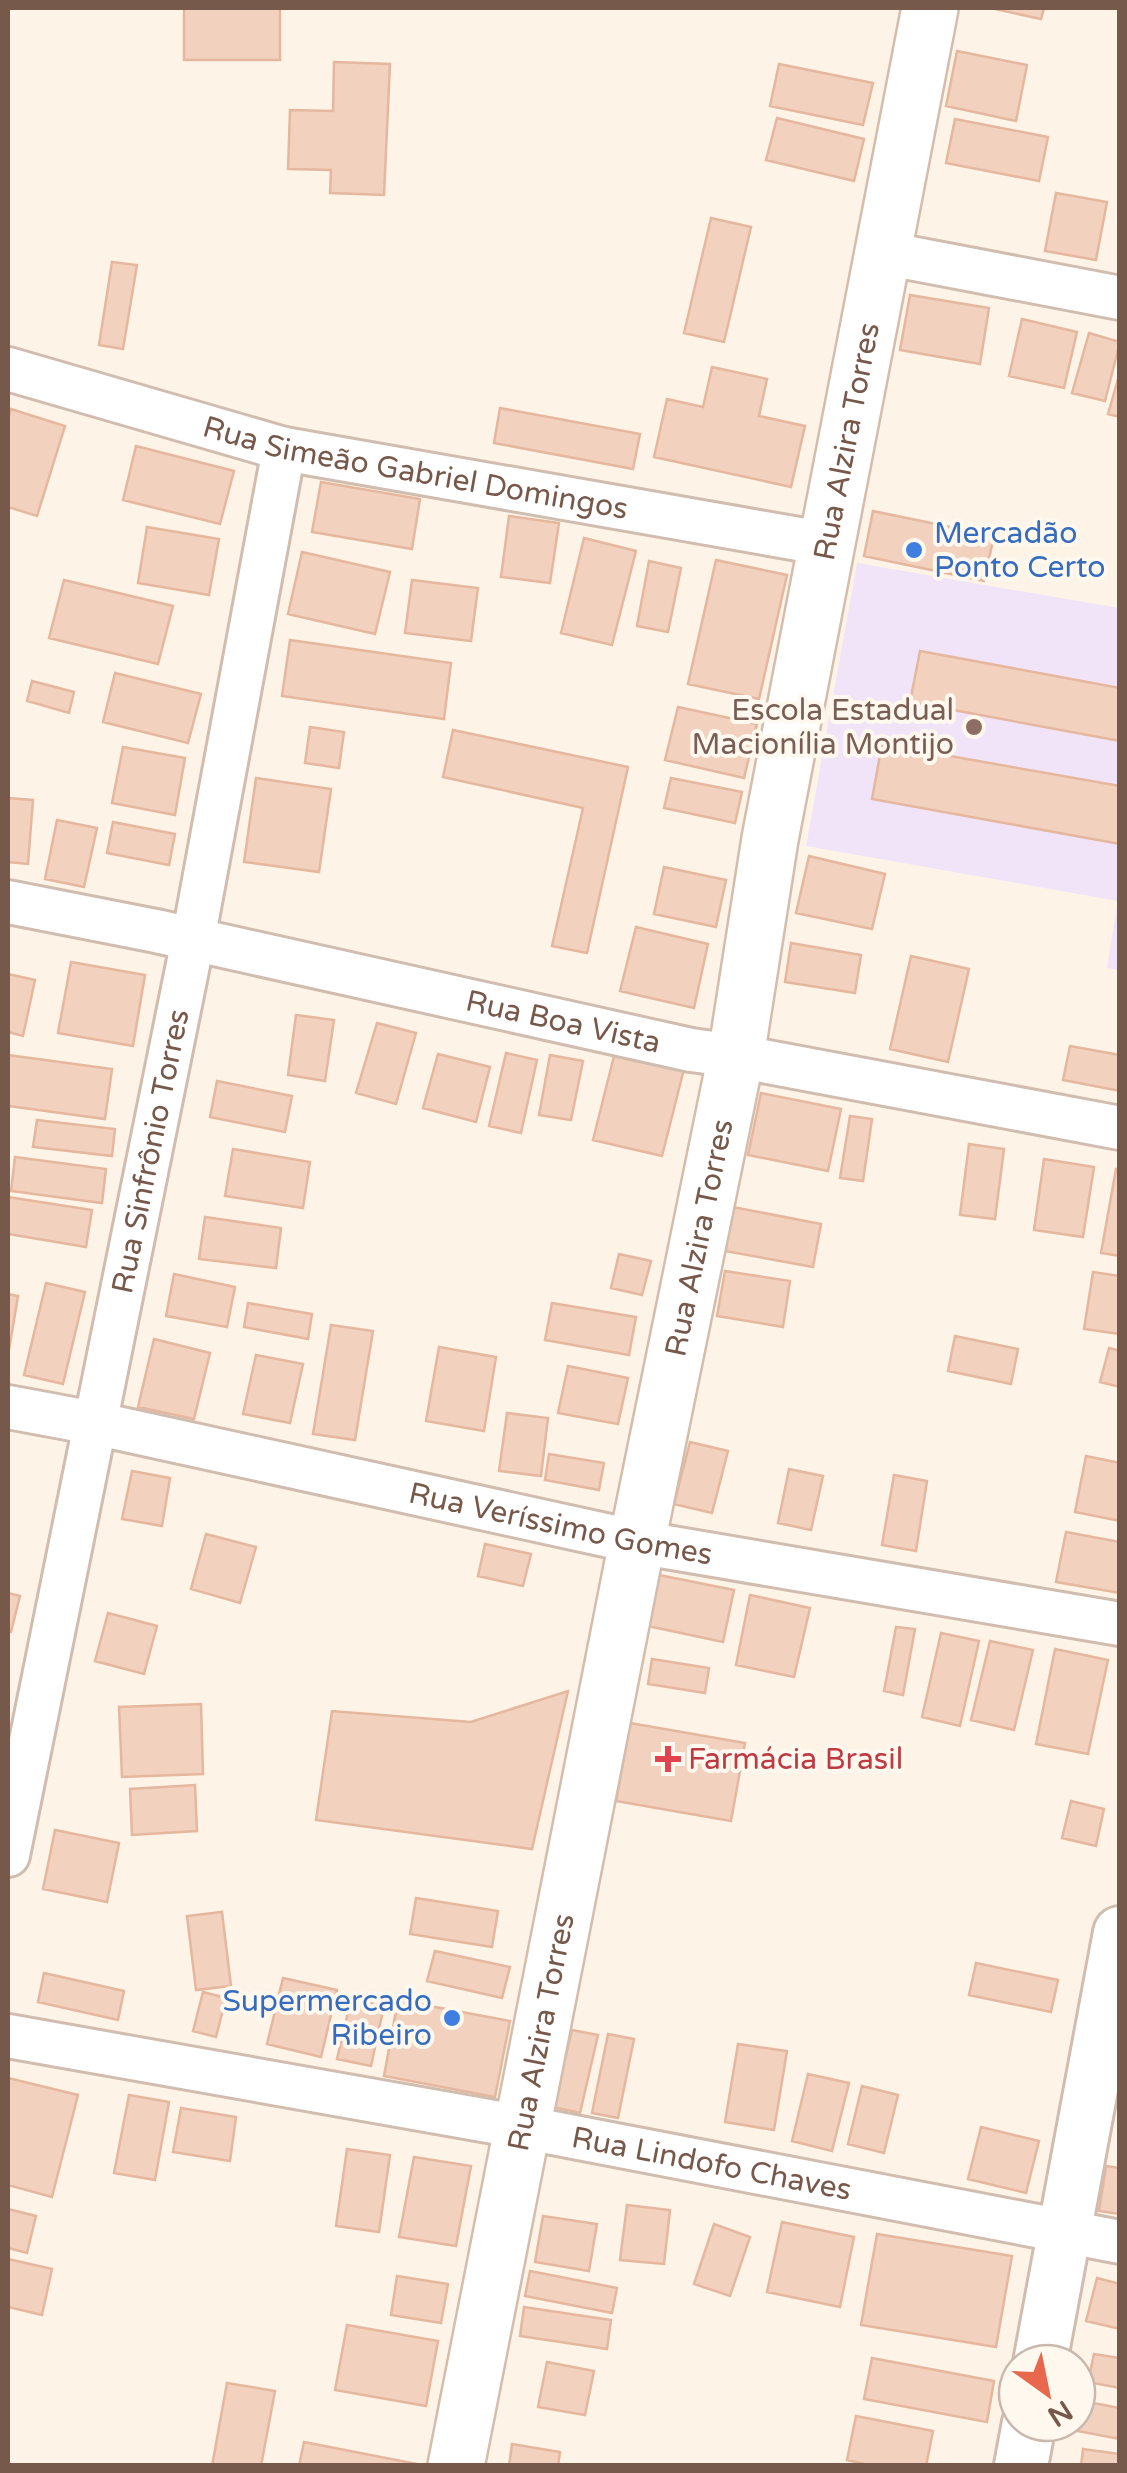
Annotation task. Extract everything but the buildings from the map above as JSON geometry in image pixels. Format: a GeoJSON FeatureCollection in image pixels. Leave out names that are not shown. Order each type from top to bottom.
{"type":"FeatureCollection","features":[{"type":"Feature","properties":{"kind":"main road","name":"Rua Alzira Torres"},"geometry":{"type":"LineString","coordinates":[[456,2466],[736,1056],[770,839],[930,8]]}},
{"type":"Feature","properties":{"kind":"street"},"geometry":{"type":"LineString","coordinates":[[884,253],[1120,298]]}},
{"type":"Feature","properties":{"kind":"street","name":"Rua Simeão Gabriel Domingos"},"geometry":{"type":"LineString","coordinates":[[8,369],[284,449],[827,544]]}},
{"type":"Feature","properties":{"kind":"street","name":"Rua Sinfrônio Torres"},"geometry":{"type":"LineString","coordinates":[[8,1855],[193,940],[284,449]]}},
{"type":"Feature","properties":{"kind":"street","name":"Rua Boa Vista"},"geometry":{"type":"LineString","coordinates":[[8,902],[690,1050],[1120,1128]]}},
{"type":"Feature","properties":{"kind":"street","name":"Rua Veríssimo Gomes"},"geometry":{"type":"LineString","coordinates":[[8,1408],[94,1423],[637,1542],[1120,1624]]}},
{"type":"Feature","properties":{"kind":"street"},"geometry":{"type":"LineString","coordinates":[[1044,2343],[1120,1932]]}},
{"type":"Feature","properties":{"kind":"street","name":"Rua Lindofo Chaves"},"geometry":{"type":"LineString","coordinates":[[8,2036],[522,2127],[1120,2242]]}},
{"type":"Feature","properties":{"kind":"shaded area","name":"Escola Estadual Macionília Montijo"},"geometry":{"type":"Polygon","coordinates":[[[857,563],[1119,608],[1119,970],[1107,968],[1118,901],[806,846],[857,563]]]}},
{"type":"Feature","properties":{"kind":"place","name":"Mercadão Ponto Certo"},"geometry":{"type":"Point","coordinates":[914,550]}},
{"type":"Feature","properties":{"kind":"place","name":"Escola Estadual Macionília Montijo"},"geometry":{"type":"Point","coordinates":[974,727]}},
{"type":"Feature","properties":{"kind":"place","name":"Farmácia Brasil"},"geometry":{"type":"Point","coordinates":[668,1759]}},
{"type":"Feature","properties":{"kind":"place","name":"Supermercado Ribeiro"},"geometry":{"type":"Point","coordinates":[452,2018]}}]}
